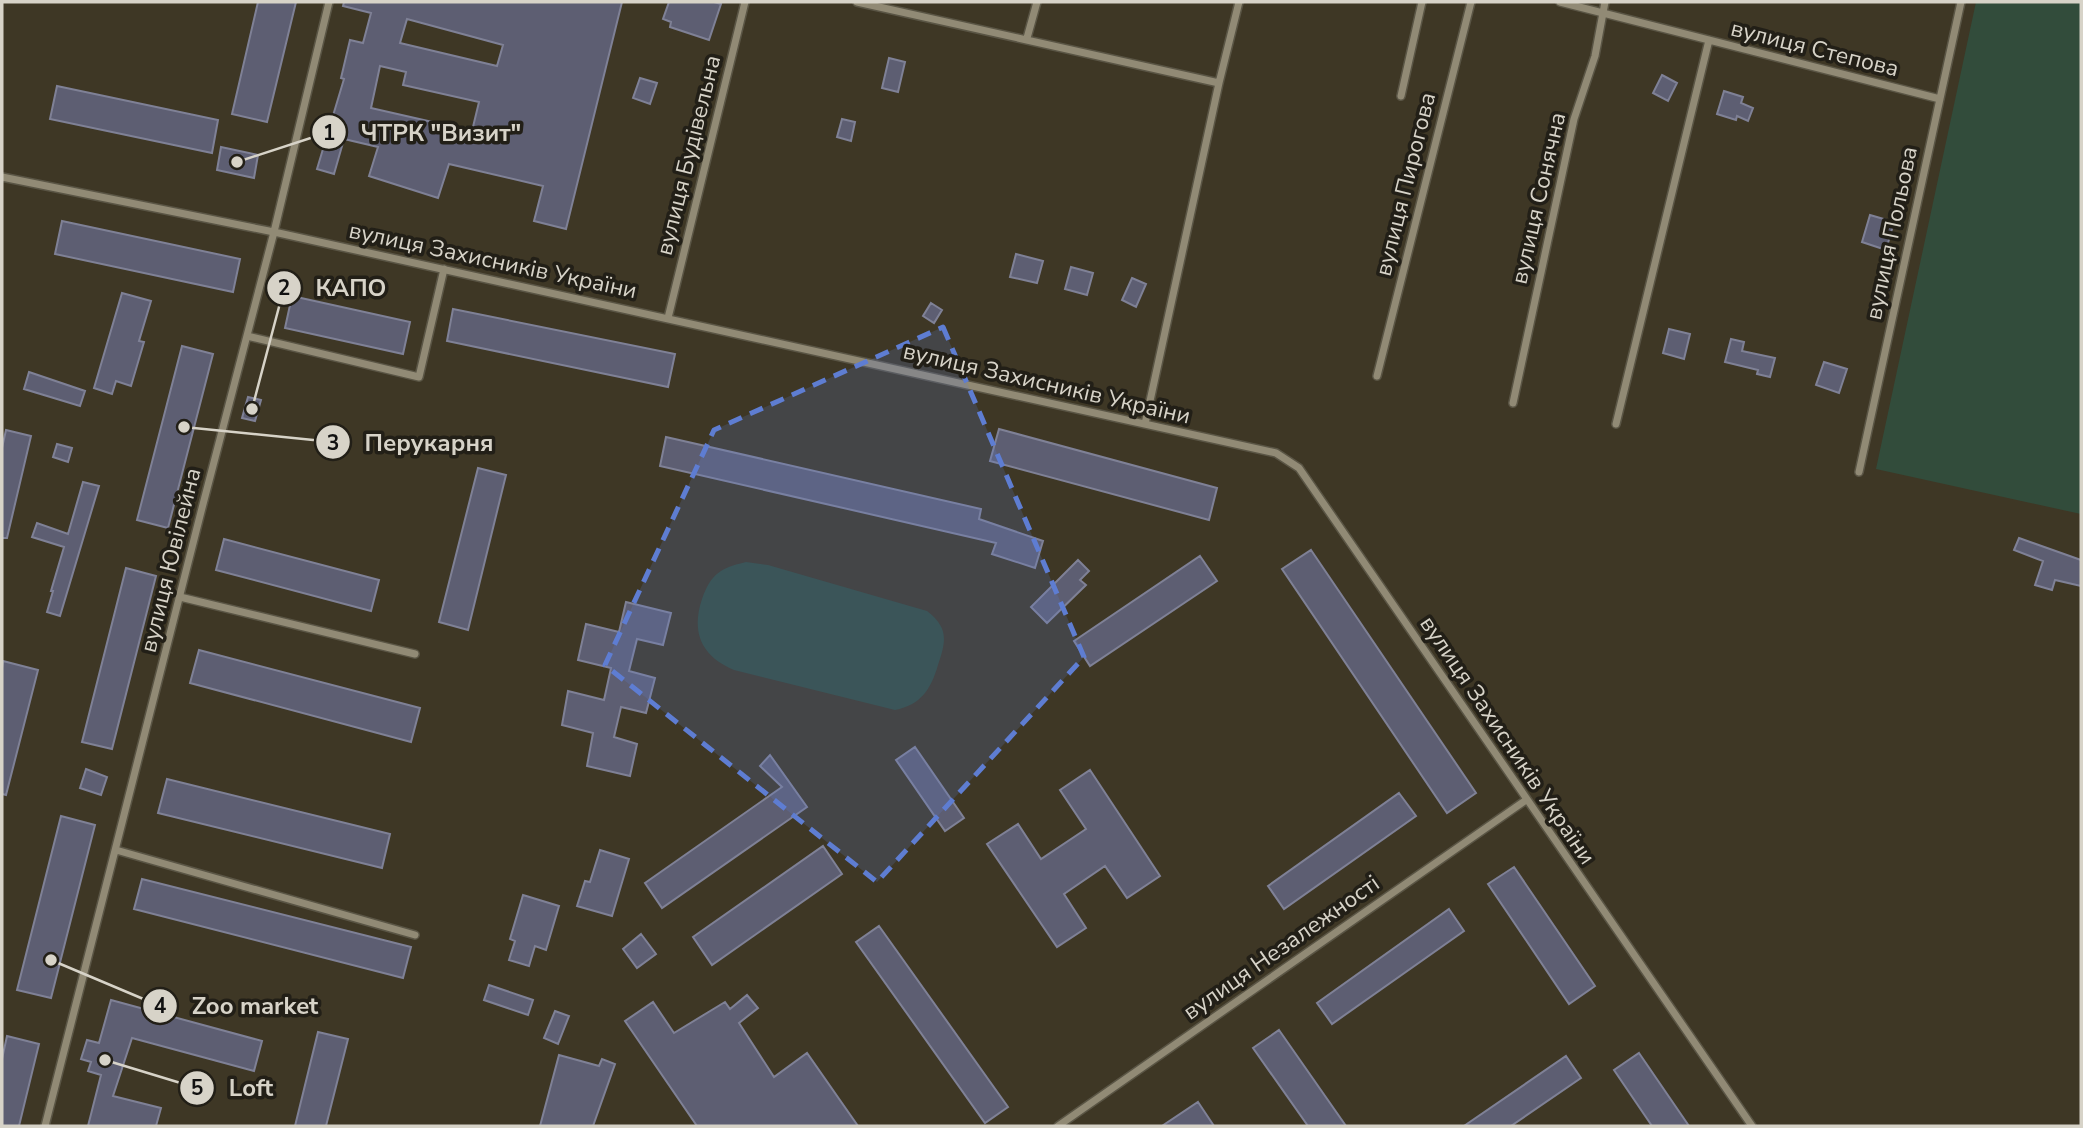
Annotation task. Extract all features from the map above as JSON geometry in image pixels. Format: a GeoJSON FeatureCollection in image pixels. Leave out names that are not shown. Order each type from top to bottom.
{"type":"FeatureCollection","features":[{"type":"Feature","properties":{"kind":"street","name":"вулиця Ювілейна"},"geometry":{"type":"LineString","coordinates":[[45,1126],[274,232],[330,2]]}},
{"type":"Feature","properties":{"kind":"street","name":"вулиця Будівельна"},"geometry":{"type":"LineString","coordinates":[[668,318],[746,2]]}},
{"type":"Feature","properties":{"kind":"street"},"geometry":{"type":"LineString","coordinates":[[857,2],[1219,83]]}},
{"type":"Feature","properties":{"kind":"street"},"geometry":{"type":"LineString","coordinates":[[1027,38],[1037,2]]}},
{"type":"Feature","properties":{"kind":"street"},"geometry":{"type":"LineString","coordinates":[[1145,424],[1239,2]]}},
{"type":"Feature","properties":{"kind":"street"},"geometry":{"type":"LineString","coordinates":[[1401,96],[1422,2]]}},
{"type":"Feature","properties":{"kind":"street","name":"вулиця Пирогова"},"geometry":{"type":"LineString","coordinates":[[1377,376],[1471,2]]}},
{"type":"Feature","properties":{"kind":"street","name":"вулиця Степова"},"geometry":{"type":"LineString","coordinates":[[1560,2],[1940,99]]}},
{"type":"Feature","properties":{"kind":"street","name":"вулиця Сонячна"},"geometry":{"type":"LineString","coordinates":[[1513,403],[1574,119],[1595,56],[1605,2]]}},
{"type":"Feature","properties":{"kind":"street","name":"вулиця Польова"},"geometry":{"type":"LineString","coordinates":[[1859,472],[1961,2]]}},
{"type":"Feature","properties":{"kind":"street"},"geometry":{"type":"LineString","coordinates":[[1616,424],[1709,40]]}},
{"type":"Feature","properties":{"kind":"street","name":"вулиця Захисників України"},"geometry":{"type":"LineString","coordinates":[[2,177],[274,232],[1276,453],[1299,468],[1752,1126]]}},
{"type":"Feature","properties":{"kind":"street"},"geometry":{"type":"LineString","coordinates":[[247,336],[419,377],[444,269]]}},
{"type":"Feature","properties":{"kind":"street"},"geometry":{"type":"LineString","coordinates":[[180,597],[415,654]]}},
{"type":"Feature","properties":{"kind":"street","name":"вулиця Незалежності"},"geometry":{"type":"LineString","coordinates":[[1058,1126],[1526,800]]}},
{"type":"Feature","properties":{"kind":"street"},"geometry":{"type":"LineString","coordinates":[[116,850],[415,935]]}},
{"type":"Feature","properties":{"kind":"highlighted area"},"geometry":{"type":"Polygon","coordinates":[[[943,327],[1084,657],[877,882],[605,665],[714,430],[943,327]]]}},
{"type":"Feature","properties":{"kind":"green space"},"geometry":{"type":"Polygon","coordinates":[[[1976,2],[2081,2],[2081,514],[1876,469],[1976,2]]]}},
{"type":"Feature","properties":{"kind":"green space"},"geometry":{"type":"Polygon","coordinates":[[[746,562],[768,565],[927,611],[939,623],[944,642],[935,674],[924,695],[912,704],[895,710],[734,670],[714,658],[706,650],[699,632],[699,611],[705,590],[718,573],[746,562]]]}},
{"type":"Feature","properties":{"kind":"building"},"geometry":{"type":"Polygon","coordinates":[[[258,2],[296,2],[267,122],[232,114],[258,2]]]}},
{"type":"Feature","properties":{"kind":"building"},"geometry":{"type":"Polygon","coordinates":[[[344,2],[622,2],[566,229],[534,221],[543,186],[449,164],[438,198],[369,176],[378,147],[344,139],[334,174],[317,169],[344,79],[341,78],[350,40],[363,43],[371,13],[343,6],[344,2]],[[407,19],[400,43],[497,66],[503,45],[407,19]],[[380,66],[371,108],[472,131],[479,102],[403,85],[406,72],[380,66]]]}},
{"type":"Feature","properties":{"kind":"building"},"geometry":{"type":"Polygon","coordinates":[[[669,2],[721,4],[709,40],[670,27],[671,22],[663,19],[669,2]]]}},
{"type":"Feature","properties":{"kind":"building"},"geometry":{"type":"Polygon","coordinates":[[[889,58],[905,62],[898,92],[882,88],[889,58]]]}},
{"type":"Feature","properties":{"kind":"building"},"geometry":{"type":"Polygon","coordinates":[[[1662,75],[1677,83],[1668,101],[1653,93],[1662,75]]]}},
{"type":"Feature","properties":{"kind":"building"},"geometry":{"type":"Polygon","coordinates":[[[640,78],[657,83],[650,104],[633,98],[640,78]]]}},
{"type":"Feature","properties":{"kind":"building"},"geometry":{"type":"Polygon","coordinates":[[[57,86],[218,120],[212,153],[50,119],[57,86]]]}},
{"type":"Feature","properties":{"kind":"building"},"geometry":{"type":"Polygon","coordinates":[[[1724,91],[1743,97],[1741,103],[1753,108],[1748,121],[1737,116],[1736,120],[1717,114],[1724,91]]]}},
{"type":"Feature","properties":{"kind":"building"},"geometry":{"type":"Polygon","coordinates":[[[842,119],[855,122],[851,141],[837,137],[842,119]]]}},
{"type":"Feature","properties":{"kind":"building"},"geometry":{"type":"Polygon","coordinates":[[[221,147],[258,155],[254,178],[217,170],[221,147]]]}},
{"type":"Feature","properties":{"kind":"building"},"geometry":{"type":"Polygon","coordinates":[[[1870,215],[1894,222],[1886,250],[1862,242],[1870,215]]]}},
{"type":"Feature","properties":{"kind":"building"},"geometry":{"type":"Polygon","coordinates":[[[62,221],[240,259],[233,292],[55,254],[62,221]]]}},
{"type":"Feature","properties":{"kind":"building"},"geometry":{"type":"Polygon","coordinates":[[[1016,254],[1043,261],[1037,283],[1010,277],[1016,254]]]}},
{"type":"Feature","properties":{"kind":"building"},"geometry":{"type":"Polygon","coordinates":[[[1071,267],[1093,273],[1087,295],[1065,289],[1071,267]]]}},
{"type":"Feature","properties":{"kind":"building"},"geometry":{"type":"Polygon","coordinates":[[[1132,278],[1146,284],[1136,307],[1122,300],[1132,278]]]}},
{"type":"Feature","properties":{"kind":"building"},"geometry":{"type":"Polygon","coordinates":[[[122,293],[151,301],[139,341],[144,342],[131,386],[116,381],[112,394],[94,388],[122,293]]]}},
{"type":"Feature","properties":{"kind":"building"},"geometry":{"type":"Polygon","coordinates":[[[292,296],[410,322],[403,354],[285,328],[292,296]]]}},
{"type":"Feature","properties":{"kind":"building"},"geometry":{"type":"Polygon","coordinates":[[[931,303],[942,310],[934,323],[923,316],[931,303]]]}},
{"type":"Feature","properties":{"kind":"building"},"geometry":{"type":"Polygon","coordinates":[[[453,309],[675,354],[668,387],[447,341],[453,309]]]}},
{"type":"Feature","properties":{"kind":"building"},"geometry":{"type":"Polygon","coordinates":[[[1669,329],[1690,334],[1684,359],[1663,353],[1669,329]]]}},
{"type":"Feature","properties":{"kind":"building"},"geometry":{"type":"Polygon","coordinates":[[[1731,339],[1744,342],[1742,351],[1775,358],[1770,377],[1757,374],[1758,370],[1725,362],[1731,339]]]}},
{"type":"Feature","properties":{"kind":"building"},"geometry":{"type":"Polygon","coordinates":[[[182,346],[213,354],[168,528],[137,520],[182,346]]]}},
{"type":"Feature","properties":{"kind":"building"},"geometry":{"type":"Polygon","coordinates":[[[1824,362],[1847,369],[1839,393],[1816,385],[1824,362]]]}},
{"type":"Feature","properties":{"kind":"building"},"geometry":{"type":"Polygon","coordinates":[[[29,372],[85,391],[80,406],[24,389],[29,372]]]}},
{"type":"Feature","properties":{"kind":"building"},"geometry":{"type":"Polygon","coordinates":[[[248,397],[261,400],[255,421],[242,418],[248,397]]]}},
{"type":"Feature","properties":{"kind":"building"},"geometry":{"type":"Polygon","coordinates":[[[999,429],[1217,488],[1209,520],[990,461],[999,429]]]}},
{"type":"Feature","properties":{"kind":"building"},"geometry":{"type":"Polygon","coordinates":[[[6,430],[31,436],[7,538],[2,538],[2,448],[6,430]]]}},
{"type":"Feature","properties":{"kind":"building"},"geometry":{"type":"Polygon","coordinates":[[[666,437],[981,509],[979,519],[1043,541],[1035,568],[992,554],[996,543],[660,466],[666,437]]]}},
{"type":"Feature","properties":{"kind":"building"},"geometry":{"type":"Polygon","coordinates":[[[57,444],[72,448],[68,462],[53,457],[57,444]]]}},
{"type":"Feature","properties":{"kind":"building"},"geometry":{"type":"Polygon","coordinates":[[[478,468],[506,475],[468,630],[439,622],[478,468]]]}},
{"type":"Feature","properties":{"kind":"building"},"geometry":{"type":"Polygon","coordinates":[[[83,482],[99,486],[60,616],[47,612],[64,547],[32,537],[37,523],[68,534],[83,482]]]}},
{"type":"Feature","properties":{"kind":"building"},"geometry":{"type":"Polygon","coordinates":[[[2019,538],[2081,560],[2081,586],[2055,580],[2052,590],[2035,585],[2043,561],[2014,550],[2019,538]]]}},
{"type":"Feature","properties":{"kind":"building"},"geometry":{"type":"Polygon","coordinates":[[[224,539],[379,580],[371,611],[216,570],[224,539]]]}},
{"type":"Feature","properties":{"kind":"building"},"geometry":{"type":"Polygon","coordinates":[[[1311,550],[1476,793],[1447,813],[1282,569],[1311,550]]]}},
{"type":"Feature","properties":{"kind":"building"},"geometry":{"type":"Polygon","coordinates":[[[1200,556],[1217,581],[1090,666],[1074,641],[1200,556]]]}},
{"type":"Feature","properties":{"kind":"building"},"geometry":{"type":"Polygon","coordinates":[[[1078,560],[1089,571],[1080,580],[1086,585],[1047,623],[1031,607],[1078,560]]]}},
{"type":"Feature","properties":{"kind":"building"},"geometry":{"type":"Polygon","coordinates":[[[126,568],[156,576],[112,749],[82,742],[126,568]]]}},
{"type":"Feature","properties":{"kind":"building"},"geometry":{"type":"Polygon","coordinates":[[[626,602],[671,613],[663,645],[637,639],[629,671],[655,678],[646,713],[621,707],[614,737],[637,744],[630,776],[587,766],[593,733],[562,725],[568,691],[604,700],[611,668],[578,660],[586,624],[619,632],[626,602]]]}},
{"type":"Feature","properties":{"kind":"building"},"geometry":{"type":"Polygon","coordinates":[[[199,650],[420,708],[411,742],[190,683],[199,650]]]}},
{"type":"Feature","properties":{"kind":"building"},"geometry":{"type":"Polygon","coordinates":[[[3,661],[38,670],[6,795],[2,794],[3,661]]]}},
{"type":"Feature","properties":{"kind":"building"},"geometry":{"type":"Polygon","coordinates":[[[915,747],[964,818],[945,831],[896,760],[915,747]]]}},
{"type":"Feature","properties":{"kind":"building"},"geometry":{"type":"Polygon","coordinates":[[[770,755],[807,807],[662,908],[645,883],[782,787],[760,766],[770,755]]]}},
{"type":"Feature","properties":{"kind":"building"},"geometry":{"type":"Polygon","coordinates":[[[86,769],[107,777],[101,795],[80,788],[86,769]]]}},
{"type":"Feature","properties":{"kind":"building"},"geometry":{"type":"Polygon","coordinates":[[[1090,770],[1160,876],[1127,898],[1105,866],[1064,894],[1086,928],[1057,947],[987,844],[1018,824],[1041,859],[1086,829],[1060,790],[1090,770]]]}},
{"type":"Feature","properties":{"kind":"building"},"geometry":{"type":"Polygon","coordinates":[[[167,779],[390,834],[382,868],[158,813],[167,779]]]}},
{"type":"Feature","properties":{"kind":"building"},"geometry":{"type":"Polygon","coordinates":[[[1399,793],[1416,816],[1284,909],[1268,886],[1399,793]]]}},
{"type":"Feature","properties":{"kind":"building"},"geometry":{"type":"Polygon","coordinates":[[[61,816],[95,825],[51,998],[17,990],[61,816]]]}},
{"type":"Feature","properties":{"kind":"building"},"geometry":{"type":"Polygon","coordinates":[[[823,846],[842,874],[712,965],[693,937],[823,846]]]}},
{"type":"Feature","properties":{"kind":"building"},"geometry":{"type":"Polygon","coordinates":[[[600,850],[629,859],[612,916],[577,906],[585,881],[590,882],[600,850]]]}},
{"type":"Feature","properties":{"kind":"building"},"geometry":{"type":"Polygon","coordinates":[[[1514,867],[1595,986],[1569,1004],[1488,884],[1514,867]]]}},
{"type":"Feature","properties":{"kind":"building"},"geometry":{"type":"Polygon","coordinates":[[[142,879],[411,947],[403,978],[134,909],[142,879]]]}},
{"type":"Feature","properties":{"kind":"building"},"geometry":{"type":"Polygon","coordinates":[[[523,895],[559,906],[546,950],[535,946],[529,966],[509,960],[515,941],[510,939],[523,895]]]}},
{"type":"Feature","properties":{"kind":"building"},"geometry":{"type":"Polygon","coordinates":[[[1449,909],[1464,931],[1332,1024],[1317,1003],[1449,909]]]}},
{"type":"Feature","properties":{"kind":"building"},"geometry":{"type":"Polygon","coordinates":[[[879,926],[1008,1107],[985,1123],[856,942],[879,926]]]}},
{"type":"Feature","properties":{"kind":"building"},"geometry":{"type":"Polygon","coordinates":[[[641,934],[656,954],[637,968],[623,949],[641,934]]]}},
{"type":"Feature","properties":{"kind":"building"},"geometry":{"type":"Polygon","coordinates":[[[489,985],[533,1000],[528,1015],[484,1000],[489,985]]]}},
{"type":"Feature","properties":{"kind":"building"},"geometry":{"type":"Polygon","coordinates":[[[747,995],[758,1008],[739,1023],[774,1077],[807,1053],[858,1126],[697,1126],[625,1021],[653,1002],[674,1033],[725,1002],[730,1009],[747,995]]]}},
{"type":"Feature","properties":{"kind":"building"},"geometry":{"type":"Polygon","coordinates":[[[111,1000],[262,1041],[254,1071],[132,1038],[113,1096],[161,1108],[156,1126],[88,1126],[101,1075],[88,1071],[91,1062],[81,1059],[87,1040],[99,1043],[111,1000]]]}},
{"type":"Feature","properties":{"kind":"building"},"geometry":{"type":"Polygon","coordinates":[[[555,1011],[569,1016],[558,1044],[544,1038],[555,1011]]]}},
{"type":"Feature","properties":{"kind":"building"},"geometry":{"type":"Polygon","coordinates":[[[1279,1030],[1346,1126],[1308,1126],[1253,1048],[1279,1030]]]}},
{"type":"Feature","properties":{"kind":"building"},"geometry":{"type":"Polygon","coordinates":[[[318,1032],[348,1039],[326,1126],[295,1126],[318,1032]]]}},
{"type":"Feature","properties":{"kind":"building"},"geometry":{"type":"Polygon","coordinates":[[[7,1036],[39,1044],[19,1126],[2,1126],[2,1059],[7,1036]]]}},
{"type":"Feature","properties":{"kind":"building"},"geometry":{"type":"Polygon","coordinates":[[[1639,1053],[1689,1126],[1652,1126],[1614,1070],[1639,1053]]]}},
{"type":"Feature","properties":{"kind":"building"},"geometry":{"type":"Polygon","coordinates":[[[559,1055],[599,1066],[602,1059],[615,1064],[593,1126],[540,1126],[559,1055]]]}},
{"type":"Feature","properties":{"kind":"building"},"geometry":{"type":"Polygon","coordinates":[[[1566,1056],[1581,1078],[1511,1126],[1464,1126],[1566,1056]]]}},
{"type":"Feature","properties":{"kind":"building"},"geometry":{"type":"Polygon","coordinates":[[[1198,1102],[1214,1126],[1162,1126],[1198,1102]]]}},
{"type":"Feature","properties":{"kind":"place","name":"ЧТРК \"Визит\""},"geometry":{"type":"Point","coordinates":[237,162]}},
{"type":"Feature","properties":{"kind":"place","name":"КАПО"},"geometry":{"type":"Point","coordinates":[252,409]}},
{"type":"Feature","properties":{"kind":"place","name":"Перукарня"},"geometry":{"type":"Point","coordinates":[184,427]}},
{"type":"Feature","properties":{"kind":"place","name":"Zoo market"},"geometry":{"type":"Point","coordinates":[51,960]}},
{"type":"Feature","properties":{"kind":"place","name":"Loft"},"geometry":{"type":"Point","coordinates":[105,1060]}}]}
